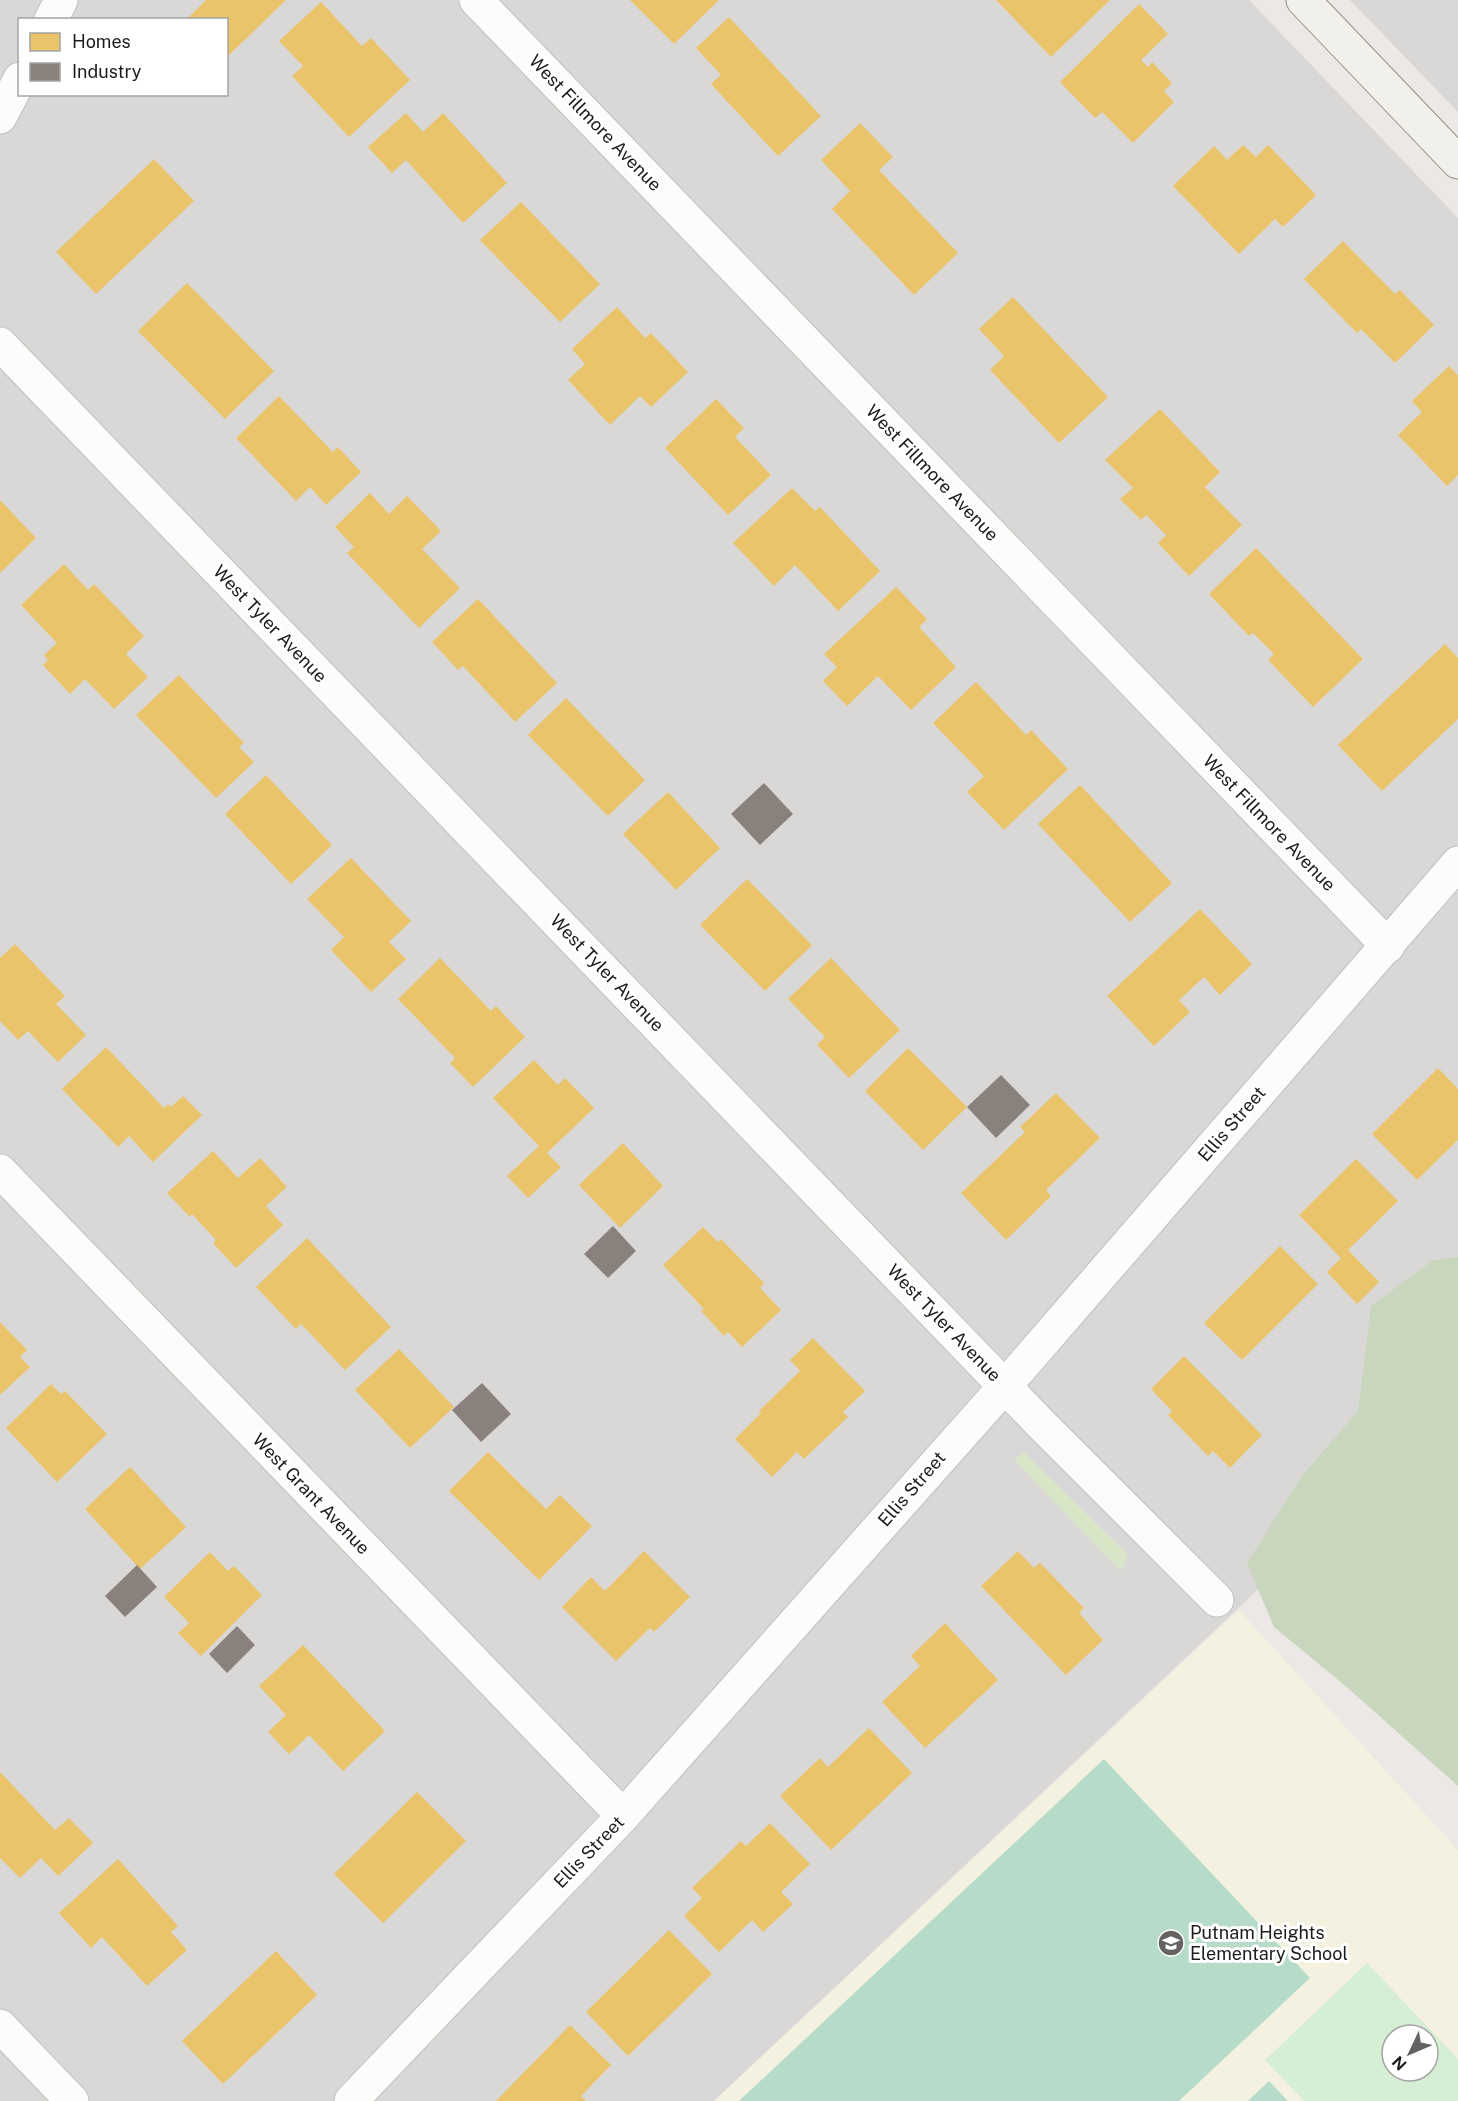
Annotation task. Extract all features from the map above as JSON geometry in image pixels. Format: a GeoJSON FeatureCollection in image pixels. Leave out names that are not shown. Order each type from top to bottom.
{"type":"FeatureCollection","features":[{"type":"Feature","properties":{"kind":"street"},"geometry":{"type":"LineString","coordinates":[[52,18],[61,0]]}},
{"type":"Feature","properties":{"kind":"street","name":"West Fillmore Avenue"},"geometry":{"type":"LineString","coordinates":[[476,0],[1388,946]]}},
{"type":"Feature","properties":{"kind":"street"},"geometry":{"type":"LineString","coordinates":[[1303,0],[1458,162]]}},
{"type":"Feature","properties":{"kind":"street"},"geometry":{"type":"LineString","coordinates":[[0,117],[18,84]]}},
{"type":"Feature","properties":{"kind":"street","name":"West Tyler Avenue"},"geometry":{"type":"LineString","coordinates":[[0,344],[1005,1386],[1217,1600]]}},
{"type":"Feature","properties":{"kind":"street","name":"Ellis Street"},"geometry":{"type":"LineString","coordinates":[[351,2101],[623,1816],[1005,1386],[1458,863]]}},
{"type":"Feature","properties":{"kind":"street","name":"West Grant Avenue"},"geometry":{"type":"LineString","coordinates":[[0,1170],[623,1816]]}},
{"type":"Feature","properties":{"kind":"street"},"geometry":{"type":"LineString","coordinates":[[0,2026],[72,2101]]}},
{"type":"Feature","properties":{"kind":"shaded area"},"geometry":{"type":"Polygon","coordinates":[[[0,0],[1249,0],[1458,218],[1458,1491],[1414,1443],[714,2101],[0,2101],[0,0]]]}},
{"type":"Feature","properties":{"kind":"shaded area"},"geometry":{"type":"Polygon","coordinates":[[[1350,0],[1458,0],[1458,112],[1350,0]]]}},
{"type":"Feature","properties":{"kind":"shaded area","name":"Putnam Heights Elementary School"},"geometry":{"type":"Polygon","coordinates":[[[1239,1610],[1458,1850],[1458,2101],[714,2101],[1239,1610]]]}},
{"type":"Feature","properties":{"kind":"green space"},"geometry":{"type":"Polygon","coordinates":[[[1458,1257],[1458,1786],[1349,1689],[1274,1627],[1247,1563],[1301,1477],[1358,1411],[1371,1306],[1433,1260],[1458,1257]]]}},
{"type":"Feature","properties":{"kind":"green space"},"geometry":{"type":"Polygon","coordinates":[[[1024,1452],[1128,1555],[1121,1571],[1014,1460],[1024,1452]]]}},
{"type":"Feature","properties":{"kind":"green space"},"geometry":{"type":"Polygon","coordinates":[[[1104,1759],[1310,1978],[1179,2101],[739,2101],[1104,1759]]]}},
{"type":"Feature","properties":{"kind":"green space"},"geometry":{"type":"Polygon","coordinates":[[[1367,1963],[1424,2023],[1380,2023],[1380,2083],[1440,2083],[1440,2040],[1458,2059],[1458,2101],[1304,2101],[1265,2060],[1367,1963]]]}},
{"type":"Feature","properties":{"kind":"green space"},"geometry":{"type":"Polygon","coordinates":[[[1269,2081],[1288,2101],[1248,2101],[1269,2081]]]}},
{"type":"Feature","properties":{"kind":"building: Homes"},"geometry":{"type":"Polygon","coordinates":[[[206,0],[286,0],[228,56],[228,18],[188,18],[206,0]]]}},
{"type":"Feature","properties":{"kind":"building: Homes"},"geometry":{"type":"Polygon","coordinates":[[[630,0],[719,0],[674,44],[630,0]]]}},
{"type":"Feature","properties":{"kind":"building: Homes"},"geometry":{"type":"Polygon","coordinates":[[[996,0],[1110,0],[1051,57],[996,0]]]}},
{"type":"Feature","properties":{"kind":"building: Homes"},"geometry":{"type":"Polygon","coordinates":[[[321,2],[362,46],[371,38],[410,80],[349,137],[292,76],[303,66],[279,41],[321,2]]]}},
{"type":"Feature","properties":{"kind":"building: Homes"},"geometry":{"type":"Polygon","coordinates":[[[1139,4],[1168,34],[1141,60],[1148,67],[1152,62],[1172,83],[1164,91],[1174,102],[1133,143],[1102,112],[1095,118],[1060,82],[1139,4]]]}},
{"type":"Feature","properties":{"kind":"building: Homes"},"geometry":{"type":"Polygon","coordinates":[[[729,17],[821,116],[778,156],[711,84],[721,75],[696,48],[729,17]]]}},
{"type":"Feature","properties":{"kind":"building: Homes"},"geometry":{"type":"Polygon","coordinates":[[[406,113],[423,132],[443,113],[507,183],[463,223],[406,160],[392,173],[368,147],[406,113]]]}},
{"type":"Feature","properties":{"kind":"building: Homes"},"geometry":{"type":"Polygon","coordinates":[[[860,123],[893,157],[879,170],[958,253],[914,295],[832,209],[850,191],[821,160],[860,123]]]}},
{"type":"Feature","properties":{"kind":"building: Homes"},"geometry":{"type":"Polygon","coordinates":[[[1243,145],[1256,157],[1268,145],[1316,195],[1283,227],[1275,219],[1239,254],[1173,186],[1214,146],[1227,160],[1243,145]]]}},
{"type":"Feature","properties":{"kind":"building: Homes"},"geometry":{"type":"Polygon","coordinates":[[[154,159],[194,201],[96,294],[56,252],[154,159]]]}},
{"type":"Feature","properties":{"kind":"building: Homes"},"geometry":{"type":"Polygon","coordinates":[[[521,202],[600,284],[560,322],[480,240],[521,202]]]}},
{"type":"Feature","properties":{"kind":"building: Homes"},"geometry":{"type":"Polygon","coordinates":[[[1343,241],[1395,294],[1400,290],[1434,325],[1395,363],[1361,329],[1357,333],[1304,279],[1343,241]]]}},
{"type":"Feature","properties":{"kind":"building: Homes"},"geometry":{"type":"Polygon","coordinates":[[[187,283],[274,371],[225,419],[138,331],[187,283]]]}},
{"type":"Feature","properties":{"kind":"building: Homes"},"geometry":{"type":"Polygon","coordinates":[[[1013,297],[1108,397],[1059,443],[990,370],[1004,356],[979,329],[1013,297]]]}},
{"type":"Feature","properties":{"kind":"building: Homes"},"geometry":{"type":"Polygon","coordinates":[[[617,307],[645,338],[651,333],[688,372],[651,407],[640,396],[610,425],[568,380],[585,364],[572,349],[617,307]]]}},
{"type":"Feature","properties":{"kind":"building: Homes"},"geometry":{"type":"Polygon","coordinates":[[[1449,366],[1458,375],[1458,475],[1447,486],[1398,435],[1422,412],[1412,401],[1449,366]]]}},
{"type":"Feature","properties":{"kind":"building: Homes"},"geometry":{"type":"Polygon","coordinates":[[[279,396],[333,452],[338,447],[361,472],[326,505],[310,487],[296,501],[236,438],[279,396]]]}},
{"type":"Feature","properties":{"kind":"building: Homes"},"geometry":{"type":"Polygon","coordinates":[[[716,399],[744,428],[735,437],[771,475],[728,515],[665,448],[716,399]]]}},
{"type":"Feature","properties":{"kind":"building: Homes"},"geometry":{"type":"Polygon","coordinates":[[[1160,409],[1220,472],[1205,487],[1242,525],[1189,576],[1158,543],[1166,535],[1146,515],[1141,520],[1120,499],[1133,488],[1105,460],[1160,409]]]}},
{"type":"Feature","properties":{"kind":"building: Homes"},"geometry":{"type":"Polygon","coordinates":[[[792,488],[815,511],[820,507],[880,571],[838,611],[795,565],[774,586],[733,543],[792,488]]]}},
{"type":"Feature","properties":{"kind":"building: Homes"},"geometry":{"type":"Polygon","coordinates":[[[370,493],[389,514],[407,496],[441,531],[422,549],[460,588],[419,628],[347,553],[354,547],[335,527],[370,493]]]}},
{"type":"Feature","properties":{"kind":"building: Homes"},"geometry":{"type":"Polygon","coordinates":[[[0,500],[36,538],[0,573],[0,500]]]}},
{"type":"Feature","properties":{"kind":"building: Homes"},"geometry":{"type":"Polygon","coordinates":[[[1256,548],[1363,659],[1313,707],[1268,660],[1274,654],[1253,633],[1249,636],[1209,594],[1256,548]]]}},
{"type":"Feature","properties":{"kind":"building: Homes"},"geometry":{"type":"Polygon","coordinates":[[[64,564],[88,590],[94,584],[144,636],[126,654],[148,677],[114,709],[85,679],[70,694],[43,665],[48,660],[44,655],[57,643],[21,605],[64,564]]]}},
{"type":"Feature","properties":{"kind":"building: Homes"},"geometry":{"type":"Polygon","coordinates":[[[896,587],[927,619],[919,627],[956,667],[911,710],[878,676],[847,706],[823,681],[837,667],[824,654],[896,587]]]}},
{"type":"Feature","properties":{"kind":"building: Homes"},"geometry":{"type":"Polygon","coordinates":[[[478,599],[557,683],[515,722],[463,666],[458,670],[432,642],[478,599]]]}},
{"type":"Feature","properties":{"kind":"building: Homes"},"geometry":{"type":"Polygon","coordinates":[[[1445,644],[1458,658],[1458,719],[1382,791],[1338,745],[1445,644]]]}},
{"type":"Feature","properties":{"kind":"building: Homes"},"geometry":{"type":"Polygon","coordinates":[[[179,675],[244,743],[239,747],[254,762],[216,798],[136,715],[179,675]]]}},
{"type":"Feature","properties":{"kind":"building: Homes"},"geometry":{"type":"Polygon","coordinates":[[[976,682],[1026,735],[1031,730],[1068,769],[1004,830],[967,792],[984,776],[933,723],[976,682]]]}},
{"type":"Feature","properties":{"kind":"building: Homes"},"geometry":{"type":"Polygon","coordinates":[[[566,698],[645,780],[608,816],[528,735],[566,698]]]}},
{"type":"Feature","properties":{"kind":"building: Homes"},"geometry":{"type":"Polygon","coordinates":[[[266,775],[332,845],[291,884],[225,814],[266,775]]]}},
{"type":"Feature","properties":{"kind":"building: Homes"},"geometry":{"type":"Polygon","coordinates":[[[1080,785],[1172,883],[1130,922],[1038,824],[1080,785]]]}},
{"type":"Feature","properties":{"kind":"building: Homes"},"geometry":{"type":"Polygon","coordinates":[[[668,792],[720,848],[676,890],[623,834],[668,792]]]}},
{"type":"Feature","properties":{"kind":"building: Homes"},"geometry":{"type":"Polygon","coordinates":[[[351,858],[411,921],[389,942],[406,959],[371,992],[331,950],[344,937],[307,899],[351,858]]]}},
{"type":"Feature","properties":{"kind":"building: Homes"},"geometry":{"type":"Polygon","coordinates":[[[747,879],[812,945],[765,991],[700,925],[747,879]]]}},
{"type":"Feature","properties":{"kind":"building: Homes"},"geometry":{"type":"Polygon","coordinates":[[[1200,909],[1252,964],[1220,995],[1204,977],[1179,1000],[1190,1012],[1154,1046],[1107,996],[1200,909]]]}},
{"type":"Feature","properties":{"kind":"building: Homes"},"geometry":{"type":"Polygon","coordinates":[[[15,944],[65,996],[56,1004],[86,1035],[58,1062],[28,1031],[18,1040],[0,1021],[0,958],[15,944]]]}},
{"type":"Feature","properties":{"kind":"building: Homes"},"geometry":{"type":"Polygon","coordinates":[[[440,958],[491,1011],[496,1006],[525,1037],[473,1087],[450,1063],[455,1058],[398,999],[440,958]]]}},
{"type":"Feature","properties":{"kind":"building: Homes"},"geometry":{"type":"Polygon","coordinates":[[[831,958],[900,1030],[849,1078],[817,1045],[825,1037],[788,999],[831,958]]]}},
{"type":"Feature","properties":{"kind":"building: Homes"},"geometry":{"type":"Polygon","coordinates":[[[106,1047],[164,1108],[168,1104],[171,1107],[183,1096],[202,1115],[153,1162],[129,1136],[118,1147],[62,1089],[106,1047]]]}},
{"type":"Feature","properties":{"kind":"building: Homes"},"geometry":{"type":"Polygon","coordinates":[[[908,1048],[967,1107],[923,1150],[865,1091],[908,1048]]]}},
{"type":"Feature","properties":{"kind":"building: Homes"},"geometry":{"type":"Polygon","coordinates":[[[534,1060],[558,1085],[565,1078],[594,1108],[547,1153],[561,1167],[528,1198],[507,1176],[539,1146],[493,1098],[534,1060]]]}},
{"type":"Feature","properties":{"kind":"building: Homes"},"geometry":{"type":"Polygon","coordinates":[[[1438,1068],[1458,1089],[1458,1140],[1417,1180],[1372,1134],[1438,1068]]]}},
{"type":"Feature","properties":{"kind":"building: Homes"},"geometry":{"type":"Polygon","coordinates":[[[1056,1093],[1100,1138],[1046,1190],[1051,1196],[1006,1240],[961,1193],[1025,1132],[1020,1127],[1056,1093]]]}},
{"type":"Feature","properties":{"kind":"building: Homes"},"geometry":{"type":"Polygon","coordinates":[[[623,1143],[663,1186],[620,1228],[579,1185],[623,1143]]]}},
{"type":"Feature","properties":{"kind":"building: Homes"},"geometry":{"type":"Polygon","coordinates":[[[213,1151],[238,1178],[260,1158],[287,1187],[266,1206],[283,1225],[236,1268],[213,1243],[216,1240],[192,1214],[190,1217],[167,1193],[213,1151]]]}},
{"type":"Feature","properties":{"kind":"building: Homes"},"geometry":{"type":"Polygon","coordinates":[[[1356,1159],[1398,1201],[1348,1250],[1379,1282],[1357,1304],[1327,1272],[1341,1258],[1299,1215],[1356,1159]]]}},
{"type":"Feature","properties":{"kind":"building: Homes"},"geometry":{"type":"Polygon","coordinates":[[[703,1227],[718,1242],[721,1239],[764,1283],[760,1288],[781,1310],[742,1347],[728,1332],[724,1336],[701,1311],[704,1309],[663,1265],[703,1227]]]}},
{"type":"Feature","properties":{"kind":"building: Homes"},"geometry":{"type":"Polygon","coordinates":[[[307,1238],[391,1327],[345,1370],[301,1324],[296,1329],[256,1287],[307,1238]]]}},
{"type":"Feature","properties":{"kind":"building: Homes"},"geometry":{"type":"Polygon","coordinates":[[[1280,1246],[1318,1284],[1242,1360],[1204,1323],[1280,1246]]]}},
{"type":"Feature","properties":{"kind":"building: Homes"},"geometry":{"type":"Polygon","coordinates":[[[0,1322],[27,1350],[20,1357],[30,1367],[0,1395],[0,1322]]]}},
{"type":"Feature","properties":{"kind":"building: Homes"},"geometry":{"type":"Polygon","coordinates":[[[813,1338],[865,1391],[843,1412],[848,1417],[804,1459],[797,1452],[772,1477],[735,1439],[761,1413],[759,1411],[800,1371],[790,1360],[813,1338]]]}},
{"type":"Feature","properties":{"kind":"building: Homes"},"geometry":{"type":"Polygon","coordinates":[[[399,1349],[454,1407],[410,1448],[355,1390],[399,1349]]]}},
{"type":"Feature","properties":{"kind":"building: Homes"},"geometry":{"type":"Polygon","coordinates":[[[1184,1356],[1262,1435],[1230,1468],[1213,1451],[1208,1456],[1168,1415],[1172,1411],[1151,1389],[1184,1356]]]}},
{"type":"Feature","properties":{"kind":"building: Homes"},"geometry":{"type":"Polygon","coordinates":[[[51,1384],[61,1394],[65,1391],[107,1434],[57,1482],[6,1428],[51,1384]]]}},
{"type":"Feature","properties":{"kind":"building: Homes"},"geometry":{"type":"Polygon","coordinates":[[[488,1452],[546,1509],[560,1495],[592,1526],[539,1580],[449,1491],[488,1452]]]}},
{"type":"Feature","properties":{"kind":"building: Homes"},"geometry":{"type":"Polygon","coordinates":[[[130,1467],[186,1527],[140,1569],[85,1509],[130,1467]]]}},
{"type":"Feature","properties":{"kind":"building: Homes"},"geometry":{"type":"Polygon","coordinates":[[[644,1551],[690,1597],[654,1632],[650,1628],[616,1661],[562,1607],[591,1577],[605,1591],[644,1551]]]}},
{"type":"Feature","properties":{"kind":"building: Homes"},"geometry":{"type":"Polygon","coordinates":[[[1018,1551],[1034,1568],[1040,1563],[1084,1608],[1079,1613],[1103,1640],[1066,1675],[981,1586],[1018,1551]]]}},
{"type":"Feature","properties":{"kind":"building: Homes"},"geometry":{"type":"Polygon","coordinates":[[[210,1552],[228,1571],[234,1566],[262,1595],[201,1656],[178,1633],[189,1623],[164,1597],[210,1552]]]}},
{"type":"Feature","properties":{"kind":"building: Homes"},"geometry":{"type":"Polygon","coordinates":[[[945,1623],[998,1680],[925,1748],[882,1702],[920,1666],[911,1656],[945,1623]]]}},
{"type":"Feature","properties":{"kind":"building: Homes"},"geometry":{"type":"Polygon","coordinates":[[[303,1645],[385,1731],[343,1771],[309,1735],[289,1754],[268,1732],[286,1715],[259,1686],[303,1645]]]}},
{"type":"Feature","properties":{"kind":"building: Homes"},"geometry":{"type":"Polygon","coordinates":[[[869,1728],[912,1773],[831,1850],[780,1796],[820,1758],[828,1767],[869,1728]]]}},
{"type":"Feature","properties":{"kind":"building: Homes"},"geometry":{"type":"Polygon","coordinates":[[[0,1772],[55,1830],[69,1818],[93,1843],[58,1876],[41,1858],[20,1878],[0,1858],[0,1772]]]}},
{"type":"Feature","properties":{"kind":"building: Homes"},"geometry":{"type":"Polygon","coordinates":[[[417,1792],[466,1841],[383,1923],[334,1874],[417,1792]]]}},
{"type":"Feature","properties":{"kind":"building: Homes"},"geometry":{"type":"Polygon","coordinates":[[[770,1823],[810,1864],[781,1892],[793,1904],[763,1932],[752,1920],[719,1952],[684,1916],[702,1898],[692,1888],[741,1841],[746,1846],[770,1823]]]}},
{"type":"Feature","properties":{"kind":"building: Homes"},"geometry":{"type":"Polygon","coordinates":[[[118,1859],[178,1926],[171,1932],[187,1950],[147,1986],[102,1937],[91,1948],[59,1913],[118,1859]]]}},
{"type":"Feature","properties":{"kind":"building: Homes"},"geometry":{"type":"Polygon","coordinates":[[[669,1930],[712,1974],[628,2056],[586,2012],[669,1930]]]}},
{"type":"Feature","properties":{"kind":"building: Homes"},"geometry":{"type":"Polygon","coordinates":[[[276,1951],[317,1995],[223,2084],[182,2041],[276,1951]]]}},
{"type":"Feature","properties":{"kind":"building: Homes"},"geometry":{"type":"Polygon","coordinates":[[[570,2025],[611,2065],[581,2096],[586,2101],[496,2101],[570,2025]]]}},
{"type":"Feature","properties":{"kind":"building: Industry"},"geometry":{"type":"Polygon","coordinates":[[[764,783],[793,814],[760,845],[731,814],[764,783]]]}},
{"type":"Feature","properties":{"kind":"building: Industry"},"geometry":{"type":"Polygon","coordinates":[[[1001,1075],[1030,1105],[996,1138],[967,1107],[1001,1075]]]}},
{"type":"Feature","properties":{"kind":"building: Industry"},"geometry":{"type":"Polygon","coordinates":[[[613,1226],[636,1251],[608,1278],[584,1254],[613,1226]]]}},
{"type":"Feature","properties":{"kind":"building: Industry"},"geometry":{"type":"Polygon","coordinates":[[[482,1383],[511,1414],[481,1442],[452,1410],[482,1383]]]}},
{"type":"Feature","properties":{"kind":"building: Industry"},"geometry":{"type":"Polygon","coordinates":[[[137,1565],[157,1587],[125,1617],[105,1596],[137,1565]]]}},
{"type":"Feature","properties":{"kind":"building: Industry"},"geometry":{"type":"Polygon","coordinates":[[[237,1626],[255,1645],[227,1673],[209,1654],[237,1626]]]}},
{"type":"Feature","properties":{"kind":"place","name":"Putnam Heights Elementary School"},"geometry":{"type":"Point","coordinates":[1171,1943]}}]}
